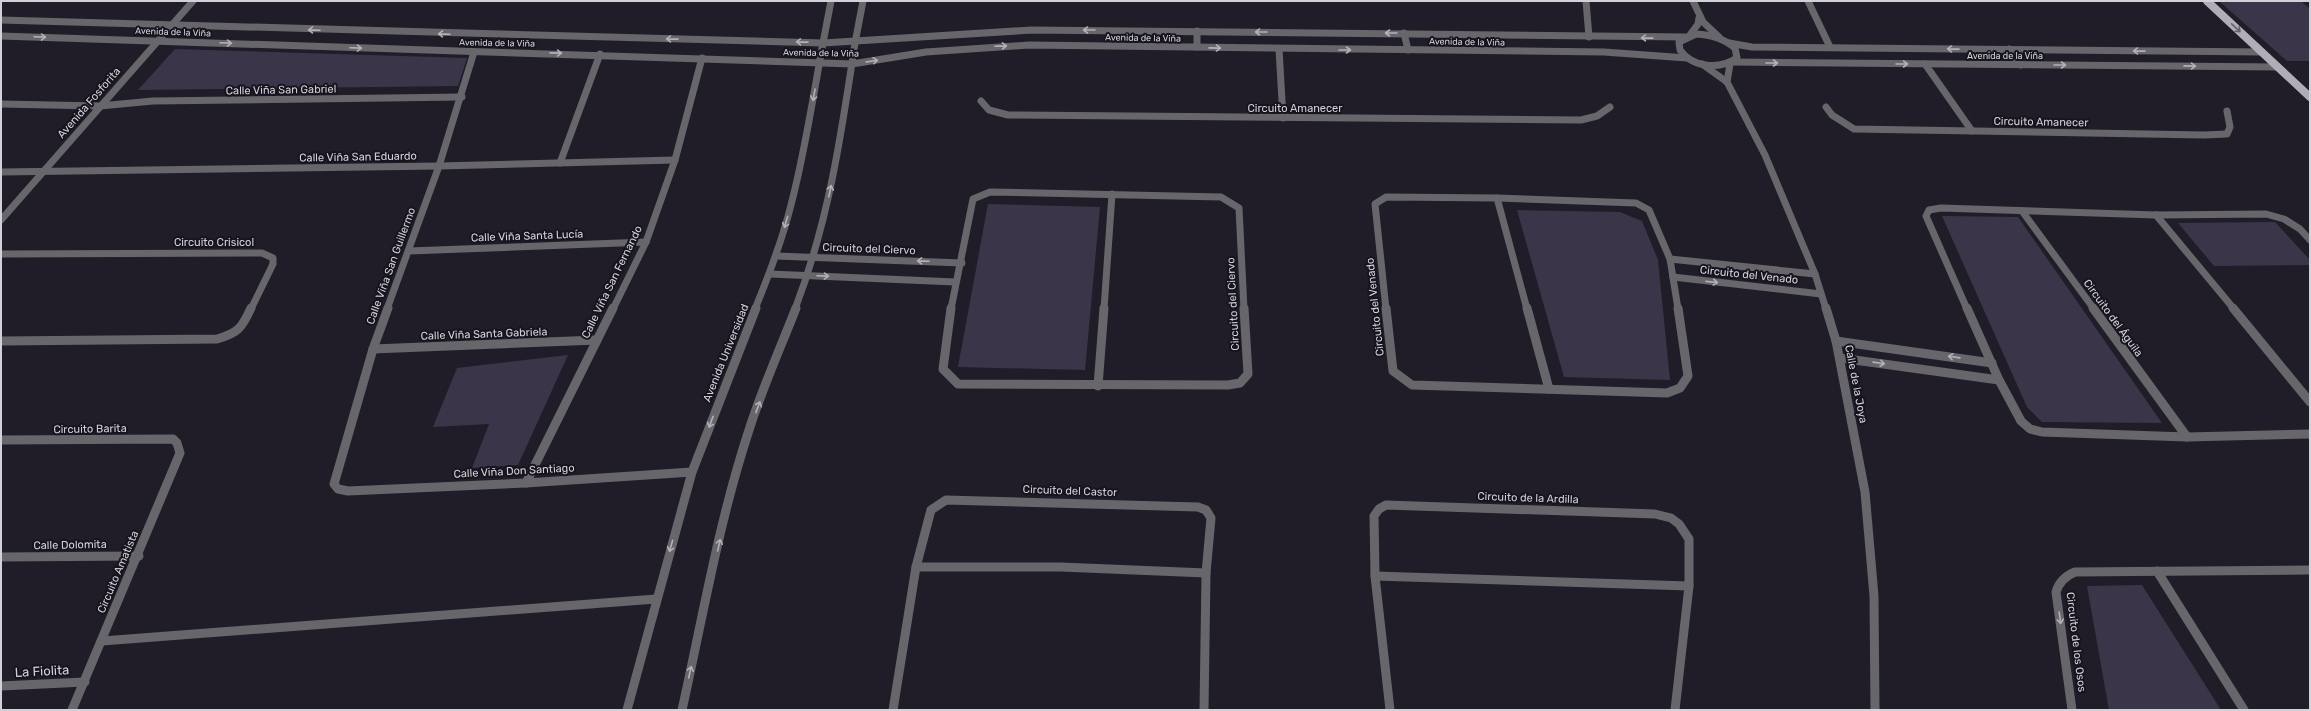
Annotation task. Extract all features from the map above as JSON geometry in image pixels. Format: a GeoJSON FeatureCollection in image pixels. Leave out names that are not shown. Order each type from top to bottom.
{"type":"FeatureCollection","features":[{"type":"Feature","properties":{"kind":"main road"},"geometry":{"type":"LineString","coordinates":[[2207,1],[2310,97]]}},
{"type":"Feature","properties":{"kind":"street","name":"Avenida Fosforita"},"geometry":{"type":"LineString","coordinates":[[1,220],[193,1]]}},
{"type":"Feature","properties":{"kind":"street","name":"Avenida Universidad"},"geometry":{"type":"LineString","coordinates":[[627,710],[656,599],[692,472],[723,388],[776,256],[802,158],[831,1]]}},
{"type":"Feature","properties":{"kind":"street"},"geometry":{"type":"LineString","coordinates":[[682,710],[735,478],[750,429],[808,276],[821,233],[840,148],[862,1]]}},
{"type":"Feature","properties":{"kind":"street"},"geometry":{"type":"LineString","coordinates":[[1586,1],[1589,37]]}},
{"type":"Feature","properties":{"kind":"street"},"geometry":{"type":"LineString","coordinates":[[1687,58],[1678,46],[1679,42],[1688,36],[1698,24],[1698,18],[1693,1]]}},
{"type":"Feature","properties":{"kind":"street"},"geometry":{"type":"LineString","coordinates":[[1808,1],[1830,47]]}},
{"type":"Feature","properties":{"kind":"street"},"geometry":{"type":"LineString","coordinates":[[1698,18],[1706,28],[1719,38]]}},
{"type":"Feature","properties":{"kind":"street","name":"Avenida de la Viña"},"geometry":{"type":"LineString","coordinates":[[1,20],[823,43],[855,43],[987,30],[1404,33],[1589,37],[1688,36],[1704,34],[1719,38],[1729,43],[1752,47],[2262,52]]}},
{"type":"Feature","properties":{"kind":"street"},"geometry":{"type":"LineString","coordinates":[[1197,31],[1197,47]]}},
{"type":"Feature","properties":{"kind":"street"},"geometry":{"type":"LineString","coordinates":[[1404,33],[1408,50]]}},
{"type":"Feature","properties":{"kind":"street","name":"Avenida de la Viña"},"geometry":{"type":"LineString","coordinates":[[1,36],[474,52],[600,54],[852,64],[926,52],[978,47],[1029,45],[1637,53],[1687,58],[1702,64],[1717,66],[1731,63],[2277,67]]}},
{"type":"Feature","properties":{"kind":"street"},"geometry":{"type":"LineString","coordinates":[[1727,82],[1731,63],[1737,53],[1729,43]]}},
{"type":"Feature","properties":{"kind":"street"},"geometry":{"type":"LineString","coordinates":[[1279,49],[1283,118]]}},
{"type":"Feature","properties":{"kind":"street"},"geometry":{"type":"LineString","coordinates":[[2009,49],[2021,65]]}},
{"type":"Feature","properties":{"kind":"street","name":"Calle Viña San Guillermo"},"geometry":{"type":"LineString","coordinates":[[338,489],[334,484],[373,349],[439,166],[462,97],[474,52]]}},
{"type":"Feature","properties":{"kind":"street"},"geometry":{"type":"LineString","coordinates":[[560,163],[600,54]]}},
{"type":"Feature","properties":{"kind":"street","name":"Calle Viña San Fernando"},"geometry":{"type":"LineString","coordinates":[[526,483],[646,242],[675,160],[702,58]]}},
{"type":"Feature","properties":{"kind":"street","name":"Calle de la Joya"},"geometry":{"type":"LineString","coordinates":[[1702,64],[1727,82],[1765,155],[1815,274],[1836,341],[1865,492],[1871,546],[1876,644],[1875,710]]}},
{"type":"Feature","properties":{"kind":"street"},"geometry":{"type":"LineString","coordinates":[[1925,64],[1972,131]]}},
{"type":"Feature","properties":{"kind":"street","name":"Calle Viña San Gabriel"},"geometry":{"type":"LineString","coordinates":[[1,104],[100,106],[153,101],[462,97]]}},
{"type":"Feature","properties":{"kind":"street","name":"Circuito Amanecer"},"geometry":{"type":"LineString","coordinates":[[981,101],[989,110],[1008,115],[1283,118],[1581,120],[1593,119],[1604,113],[1610,107]]}},
{"type":"Feature","properties":{"kind":"street","name":"Circuito Amanecer"},"geometry":{"type":"LineString","coordinates":[[1826,107],[1832,115],[1854,129],[2227,134],[2230,127],[2227,111]]}},
{"type":"Feature","properties":{"kind":"street","name":"Calle Viña San Eduardo"},"geometry":{"type":"LineString","coordinates":[[1,172],[439,166],[675,160]]}},
{"type":"Feature","properties":{"kind":"street","name":"Circuito del Ciervo"},"geometry":{"type":"LineString","coordinates":[[990,192],[1220,197],[1230,200],[1239,208],[1248,374],[1240,383],[1228,385],[1098,386],[958,384],[949,377],[944,369],[955,282],[962,263],[973,199],[990,192]]}},
{"type":"Feature","properties":{"kind":"street"},"geometry":{"type":"LineString","coordinates":[[1098,386],[1112,194]]}},
{"type":"Feature","properties":{"kind":"street","name":"Circuito del Venado"},"geometry":{"type":"LineString","coordinates":[[1386,197],[1497,198],[1636,203],[1649,210],[1670,259],[1688,376],[1685,385],[1678,390],[1667,393],[1412,385],[1393,371],[1376,204],[1380,199],[1386,197]]}},
{"type":"Feature","properties":{"kind":"street"},"geometry":{"type":"LineString","coordinates":[[1497,198],[1549,389]]}},
{"type":"Feature","properties":{"kind":"street"},"geometry":{"type":"LineString","coordinates":[[2310,240],[2300,229],[2284,219],[2266,214],[2156,215],[1941,208],[1929,210],[1926,216],[1999,380],[2021,421],[2030,428],[2042,432],[2187,437],[2310,434]]}},
{"type":"Feature","properties":{"kind":"street","name":"Circuito del Águila"},"geometry":{"type":"LineString","coordinates":[[2022,211],[2187,437]]}},
{"type":"Feature","properties":{"kind":"street"},"geometry":{"type":"LineString","coordinates":[[2156,215],[2310,402]]}},
{"type":"Feature","properties":{"kind":"street","name":"Calle Viña Santa Lucía"},"geometry":{"type":"LineString","coordinates":[[409,251],[646,242]]}},
{"type":"Feature","properties":{"kind":"street","name":"Circuito Crisicol"},"geometry":{"type":"LineString","coordinates":[[1,254],[262,253],[272,258],[273,264],[242,327],[231,335],[217,339],[1,341]]}},
{"type":"Feature","properties":{"kind":"street","name":"Circuito del Ciervo"},"geometry":{"type":"LineString","coordinates":[[776,256],[962,263]]}},
{"type":"Feature","properties":{"kind":"street","name":"Circuito del Venado"},"geometry":{"type":"LineString","coordinates":[[1670,259],[1815,274]]}},
{"type":"Feature","properties":{"kind":"street"},"geometry":{"type":"LineString","coordinates":[[770,274],[955,282]]}},
{"type":"Feature","properties":{"kind":"street","name":"Circuito del Venado"},"geometry":{"type":"LineString","coordinates":[[1673,277],[1821,294]]}},
{"type":"Feature","properties":{"kind":"street","name":"Calle Viña Santa Gabriela"},"geometry":{"type":"LineString","coordinates":[[373,349],[597,340]]}},
{"type":"Feature","properties":{"kind":"street"},"geometry":{"type":"LineString","coordinates":[[1836,341],[1992,363]]}},
{"type":"Feature","properties":{"kind":"street"},"geometry":{"type":"LineString","coordinates":[[1840,358],[1999,380]]}},
{"type":"Feature","properties":{"kind":"street","name":"Circuito Barita"},"geometry":{"type":"LineString","coordinates":[[1,440],[173,439],[177,443]]}},
{"type":"Feature","properties":{"kind":"street","name":"Circuito Amatista"},"geometry":{"type":"LineString","coordinates":[[72,710],[139,556],[180,453],[177,443]]}},
{"type":"Feature","properties":{"kind":"street","name":"Calle Viña Don Santiago"},"geometry":{"type":"LineString","coordinates":[[338,489],[348,491],[526,483],[692,472]]}},
{"type":"Feature","properties":{"kind":"street","name":"Circuito del Castor"},"geometry":{"type":"LineString","coordinates":[[893,710],[916,568],[931,510],[946,500],[1198,507],[1206,510],[1211,518],[1206,573],[1204,710]]}},
{"type":"Feature","properties":{"kind":"street","name":"Circuito de la Ardilla"},"geometry":{"type":"LineString","coordinates":[[1390,710],[1375,576],[1374,516],[1379,509],[1386,505],[1623,512],[1655,514],[1671,518],[1679,524],[1689,539],[1689,586],[1675,710]]}},
{"type":"Feature","properties":{"kind":"street","name":"Calle Dolomita"},"geometry":{"type":"LineString","coordinates":[[1,557],[139,556]]}},
{"type":"Feature","properties":{"kind":"street"},"geometry":{"type":"LineString","coordinates":[[916,568],[1013,565],[1109,567],[1206,573]]}},
{"type":"Feature","properties":{"kind":"street","name":"Circuito de los Osos"},"geometry":{"type":"LineString","coordinates":[[2072,710],[2056,592],[2061,581],[2075,572],[2310,570]]}},
{"type":"Feature","properties":{"kind":"street"},"geometry":{"type":"LineString","coordinates":[[2157,572],[2244,710]]}},
{"type":"Feature","properties":{"kind":"street"},"geometry":{"type":"LineString","coordinates":[[1375,576],[1689,586]]}},
{"type":"Feature","properties":{"kind":"street"},"geometry":{"type":"LineString","coordinates":[[102,642],[656,599]]}},
{"type":"Feature","properties":{"kind":"street","name":"La Fiolita"},"geometry":{"type":"LineString","coordinates":[[1,686],[84,682]]}},
{"type":"Feature","properties":{"kind":"shaded area"},"geometry":{"type":"Polygon","coordinates":[[[2219,1],[2301,1],[2310,9],[2310,61],[2287,61],[2219,1]]]}},
{"type":"Feature","properties":{"kind":"shaded area"},"geometry":{"type":"Polygon","coordinates":[[[175,49],[467,58],[458,86],[138,90],[175,49]]]}},
{"type":"Feature","properties":{"kind":"shaded area"},"geometry":{"type":"Polygon","coordinates":[[[988,204],[1100,207],[1085,370],[958,367],[988,204]]]}},
{"type":"Feature","properties":{"kind":"shaded area"},"geometry":{"type":"Polygon","coordinates":[[[1517,210],[1620,212],[1642,221],[1658,260],[1670,380],[1564,377],[1517,210]]]}},
{"type":"Feature","properties":{"kind":"shaded area"},"geometry":{"type":"Polygon","coordinates":[[[1942,216],[2018,217],[2162,423],[2042,422],[2027,407],[1942,216]]]}},
{"type":"Feature","properties":{"kind":"shaded area"},"geometry":{"type":"Polygon","coordinates":[[[2275,222],[2310,260],[2310,265],[2214,266],[2178,223],[2275,222]]]}},
{"type":"Feature","properties":{"kind":"shaded area"},"geometry":{"type":"Polygon","coordinates":[[[568,355],[518,465],[472,468],[489,424],[433,427],[457,368],[568,355]]]}},
{"type":"Feature","properties":{"kind":"shaded area"},"geometry":{"type":"Polygon","coordinates":[[[2142,585],[2221,710],[2109,710],[2087,586],[2142,585]]]}}]}
